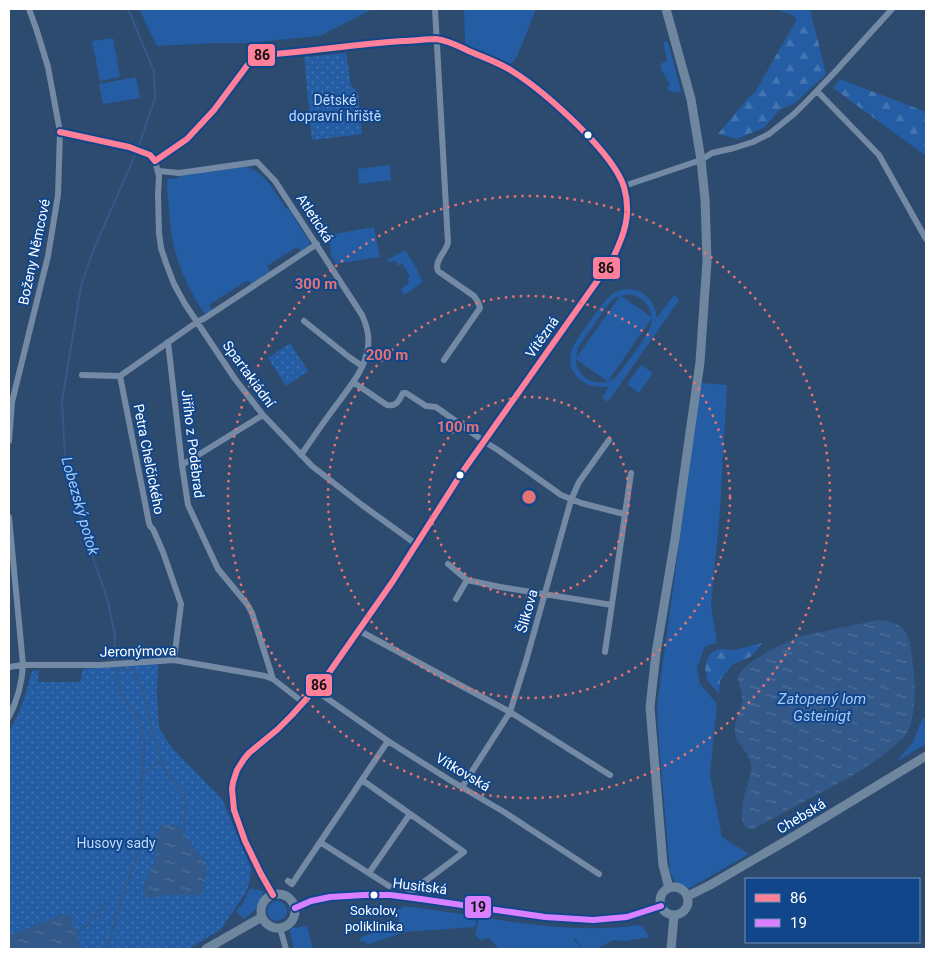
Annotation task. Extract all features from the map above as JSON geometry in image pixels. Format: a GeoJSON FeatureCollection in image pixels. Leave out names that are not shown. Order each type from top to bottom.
{"type":"FeatureCollection","features":[{"type":"Feature","properties":{"kind":"main road"},"geometry":{"type":"LineString","coordinates":[[666,9],[691,99],[701,160],[705,199],[707,261],[700,362],[675,539],[656,653],[650,707],[663,865],[669,888]]}},
{"type":"Feature","properties":{"kind":"main road","name":"Chebská"},"geometry":{"type":"LineString","coordinates":[[688,896],[796,835],[926,756]]}},
{"type":"Feature","properties":{"kind":"main road"},"geometry":{"type":"LineString","coordinates":[[673,887],[680,888],[688,896],[687,908],[682,914],[674,916],[668,914],[660,903],[661,896],[666,890],[673,887]]}},
{"type":"Feature","properties":{"kind":"main road"},"geometry":{"type":"LineString","coordinates":[[273,895],[287,897],[295,908],[293,920],[287,926],[280,928],[269,926],[262,917],[263,902],[273,895]]}},
{"type":"Feature","properties":{"kind":"main road","name":"Husitská"},"geometry":{"type":"LineString","coordinates":[[295,908],[330,897],[378,895],[587,920],[627,917],[661,906]]}},
{"type":"Feature","properties":{"kind":"main road"},"geometry":{"type":"LineString","coordinates":[[671,949],[674,916]]}},
{"type":"Feature","properties":{"kind":"main road"},"geometry":{"type":"LineString","coordinates":[[206,949],[262,917]]}},
{"type":"Feature","properties":{"kind":"street","name":"Boženy Němcové"},"geometry":{"type":"LineString","coordinates":[[9,441],[12,402],[48,256],[58,195],[60,132],[48,67],[29,9]]}},
{"type":"Feature","properties":{"kind":"street"},"geometry":{"type":"LineString","coordinates":[[435,9],[448,243],[437,267],[438,271],[474,296],[480,308],[444,360]]}},
{"type":"Feature","properties":{"kind":"street"},"geometry":{"type":"LineString","coordinates":[[624,186],[701,160],[712,153],[753,142],[769,134],[794,114],[817,91],[892,9]]}},
{"type":"Feature","properties":{"kind":"street"},"geometry":{"type":"LineString","coordinates":[[155,162],[187,138],[214,110],[249,63],[257,57],[378,43],[436,39]]}},
{"type":"Feature","properties":{"kind":"street","name":"Vítězná"},"geometry":{"type":"LineString","coordinates":[[273,895],[240,830],[233,803],[233,782],[237,770],[249,753],[278,729],[326,677],[393,581],[461,474],[612,260],[621,242],[627,220],[628,212],[624,186],[604,154],[573,121],[537,88],[506,67],[449,42],[436,39]]}},
{"type":"Feature","properties":{"kind":"street"},"geometry":{"type":"LineString","coordinates":[[817,91],[879,155],[926,239]]}},
{"type":"Feature","properties":{"kind":"street","name":"Spartakiádní"},"geometry":{"type":"LineString","coordinates":[[60,132],[129,147],[150,155],[159,171],[159,233],[161,248],[174,284],[185,304],[235,379],[263,415],[312,466],[416,544]]}},
{"type":"Feature","properties":{"kind":"street","name":"Atletická"},"geometry":{"type":"LineString","coordinates":[[159,171],[179,173],[257,162],[275,180],[356,303],[367,328],[367,356],[353,382],[301,455]]}},
{"type":"Feature","properties":{"kind":"street"},"geometry":{"type":"LineString","coordinates":[[82,375],[120,376],[197,322],[317,244]]}},
{"type":"Feature","properties":{"kind":"street"},"geometry":{"type":"LineString","coordinates":[[304,321],[362,366]]}},
{"type":"Feature","properties":{"kind":"street","name":"Jiřího z Poděbrad"},"geometry":{"type":"LineString","coordinates":[[168,342],[189,509],[218,569],[249,608],[273,679]]}},
{"type":"Feature","properties":{"kind":"street","name":"Petra Chelčického"},"geometry":{"type":"LineString","coordinates":[[120,376],[149,523],[163,552],[181,604],[174,660]]}},
{"type":"Feature","properties":{"kind":"street"},"geometry":{"type":"LineString","coordinates":[[353,382],[388,406],[394,406],[406,392],[426,406],[436,407],[561,495],[572,500],[624,514]]}},
{"type":"Feature","properties":{"kind":"street"},"geometry":{"type":"LineString","coordinates":[[182,465],[263,415]]}},
{"type":"Feature","properties":{"kind":"street","name":"Šlikova"},"geometry":{"type":"LineString","coordinates":[[462,787],[510,712],[572,500],[579,482],[609,440]]}},
{"type":"Feature","properties":{"kind":"street"},"geometry":{"type":"LineString","coordinates":[[605,652],[631,473]]}},
{"type":"Feature","properties":{"kind":"street"},"geometry":{"type":"LineString","coordinates":[[9,517],[23,665],[22,681],[9,718]]}},
{"type":"Feature","properties":{"kind":"street"},"geometry":{"type":"LineString","coordinates":[[448,564],[467,580],[612,605]]}},
{"type":"Feature","properties":{"kind":"street"},"geometry":{"type":"LineString","coordinates":[[456,599],[467,580]]}},
{"type":"Feature","properties":{"kind":"street"},"geometry":{"type":"LineString","coordinates":[[358,630],[510,712],[610,775]]}},
{"type":"Feature","properties":{"kind":"street","name":"Jeronýmova"},"geometry":{"type":"LineString","coordinates":[[9,667],[23,665],[100,665],[174,660],[273,679],[304,703]]}},
{"type":"Feature","properties":{"kind":"street","name":"Vítkovská"},"geometry":{"type":"LineString","coordinates":[[315,690],[388,742],[504,812],[599,874]]}},
{"type":"Feature","properties":{"kind":"street"},"geometry":{"type":"LineString","coordinates":[[288,881],[292,884],[388,742]]}},
{"type":"Feature","properties":{"kind":"street"},"geometry":{"type":"LineString","coordinates":[[362,780],[464,852],[404,897]]}},
{"type":"Feature","properties":{"kind":"street"},"geometry":{"type":"LineString","coordinates":[[369,873],[410,814]]}},
{"type":"Feature","properties":{"kind":"street"},"geometry":{"type":"LineString","coordinates":[[320,842],[389,886]]}},
{"type":"Feature","properties":{"kind":"street"},"geometry":{"type":"LineString","coordinates":[[280,928],[286,949]]}},
{"type":"Feature","properties":{"kind":"green space"},"geometry":{"type":"Polygon","coordinates":[[[139,9],[373,9],[320,36],[246,43],[157,46],[139,9]]]}},
{"type":"Feature","properties":{"kind":"green space"},"geometry":{"type":"Polygon","coordinates":[[[464,9],[536,9],[517,57],[511,64],[465,44],[464,9]]]}},
{"type":"Feature","properties":{"kind":"green space"},"geometry":{"type":"Polygon","coordinates":[[[774,9],[810,9],[826,74],[795,103],[779,110],[765,127],[737,139],[718,134],[755,92],[797,19],[793,15],[774,9]]]}},
{"type":"Feature","properties":{"kind":"green space"},"geometry":{"type":"Polygon","coordinates":[[[113,38],[120,77],[100,81],[92,41],[113,38]]]}},
{"type":"Feature","properties":{"kind":"green space"},"geometry":{"type":"Polygon","coordinates":[[[663,42],[668,42],[681,91],[679,92],[673,92],[666,88],[670,85],[661,69],[661,64],[667,60],[663,42]]]}},
{"type":"Feature","properties":{"kind":"green space","name":"Dětské dopravní hřiště"},"geometry":{"type":"Polygon","coordinates":[[[346,53],[351,85],[358,92],[362,134],[312,140],[304,57],[346,53]]]}},
{"type":"Feature","properties":{"kind":"green space"},"geometry":{"type":"Polygon","coordinates":[[[136,77],[140,98],[103,104],[99,84],[136,77]]]}},
{"type":"Feature","properties":{"kind":"green space"},"geometry":{"type":"Polygon","coordinates":[[[840,79],[926,112],[926,156],[833,88],[840,79]]]}},
{"type":"Feature","properties":{"kind":"green space"},"geometry":{"type":"Polygon","coordinates":[[[390,165],[391,180],[359,184],[358,169],[390,165]]]}},
{"type":"Feature","properties":{"kind":"green space"},"geometry":{"type":"Polygon","coordinates":[[[243,166],[250,168],[263,177],[286,209],[288,208],[310,244],[301,251],[297,247],[267,266],[270,271],[251,284],[248,280],[209,305],[212,310],[205,314],[184,277],[175,251],[170,223],[167,180],[179,178],[179,175],[243,166]]]}},
{"type":"Feature","properties":{"kind":"green space"},"geometry":{"type":"Polygon","coordinates":[[[374,227],[380,257],[336,264],[332,258],[328,235],[374,227]]]}},
{"type":"Feature","properties":{"kind":"green space"},"geometry":{"type":"Polygon","coordinates":[[[405,250],[418,270],[423,282],[404,295],[401,289],[409,283],[407,279],[410,276],[402,263],[398,266],[395,260],[389,263],[387,260],[405,250]]]}},
{"type":"Feature","properties":{"kind":"green space"},"geometry":{"type":"Polygon","coordinates":[[[628,289],[644,294],[648,298],[654,306],[657,318],[674,295],[679,300],[608,402],[602,398],[609,386],[592,386],[579,379],[571,366],[570,358],[574,345],[606,299],[618,291],[628,289]],[[628,294],[621,296],[652,317],[649,308],[641,298],[628,294]],[[620,296],[614,298],[608,305],[578,347],[576,358],[620,296]],[[652,318],[608,381],[615,378],[639,347],[648,331],[652,318]],[[576,359],[579,370],[586,378],[601,383],[607,381],[576,359]]]}},
{"type":"Feature","properties":{"kind":"green space"},"geometry":{"type":"Polygon","coordinates":[[[290,343],[308,371],[286,386],[268,358],[290,343]]]}},
{"type":"Feature","properties":{"kind":"green space"},"geometry":{"type":"Polygon","coordinates":[[[641,365],[653,373],[639,393],[627,384],[641,365]]]}},
{"type":"Feature","properties":{"kind":"green space"},"geometry":{"type":"Polygon","coordinates":[[[701,383],[727,385],[720,510],[711,604],[717,643],[705,646],[697,668],[700,684],[717,704],[710,774],[722,837],[749,854],[688,889],[676,883],[670,872],[657,706],[701,383]]]}},
{"type":"Feature","properties":{"kind":"green space"},"geometry":{"type":"Polygon","coordinates":[[[762,643],[752,656],[732,665],[720,680],[719,694],[707,680],[705,666],[709,655],[718,649],[735,650],[762,643]]]}},
{"type":"Feature","properties":{"kind":"green space","name":"Husovy sady"},"geometry":{"type":"Polygon","coordinates":[[[158,663],[159,728],[172,748],[222,799],[251,868],[249,884],[245,894],[221,929],[189,949],[9,949],[9,731],[20,709],[32,671],[39,670],[38,682],[80,682],[83,669],[158,663]]]}},
{"type":"Feature","properties":{"kind":"green space"},"geometry":{"type":"Polygon","coordinates":[[[926,718],[926,744],[897,761],[913,742],[922,719],[926,718]]]}},
{"type":"Feature","properties":{"kind":"green space"},"geometry":{"type":"Polygon","coordinates":[[[250,888],[263,891],[263,895],[257,907],[244,919],[236,911],[243,903],[250,888]]]}},
{"type":"Feature","properties":{"kind":"green space"},"geometry":{"type":"Polygon","coordinates":[[[277,901],[284,904],[287,911],[284,918],[277,921],[270,918],[267,911],[270,904],[277,901]]]}},
{"type":"Feature","properties":{"kind":"green space"},"geometry":{"type":"Polygon","coordinates":[[[404,906],[477,916],[475,927],[405,932],[366,945],[365,941],[358,942],[363,936],[400,926],[396,911],[404,906]]]}},
{"type":"Feature","properties":{"kind":"green space"},"geometry":{"type":"Polygon","coordinates":[[[479,917],[579,928],[639,925],[643,927],[649,937],[625,941],[613,940],[597,949],[582,949],[574,937],[581,949],[499,949],[489,938],[480,940],[475,935],[479,917]]]}},
{"type":"Feature","properties":{"kind":"green space"},"geometry":{"type":"Polygon","coordinates":[[[307,926],[313,949],[294,949],[290,931],[292,928],[307,926]]]}},
{"type":"Feature","properties":{"kind":"water","name":"Zatopený lom Gsteinigt"},"geometry":{"type":"Polygon","coordinates":[[[878,620],[900,626],[907,635],[911,648],[915,693],[912,721],[908,732],[886,753],[858,772],[753,829],[746,828],[742,814],[751,765],[748,755],[739,743],[735,733],[736,721],[742,700],[738,677],[741,671],[765,653],[801,636],[878,620]]]}},
{"type":"Feature","properties":{"kind":"water"},"geometry":{"type":"Polygon","coordinates":[[[165,824],[177,825],[206,863],[207,869],[202,895],[165,895],[152,898],[147,897],[143,893],[143,888],[157,854],[156,836],[161,826],[165,824]]]}},
{"type":"Feature","properties":{"kind":"water"},"geometry":{"type":"Polygon","coordinates":[[[63,914],[69,915],[81,949],[9,949],[9,936],[63,914]]]}},
{"type":"Feature","properties":{"kind":"waterway","name":"Lobezský potok"},"geometry":{"type":"LineString","coordinates":[[128,9],[154,71],[155,98],[138,148]]}},
{"type":"Feature","properties":{"kind":"waterway","name":"Lobezský potok"},"geometry":{"type":"LineString","coordinates":[[107,949],[121,900],[139,851],[144,739],[140,720],[119,690],[114,655],[115,637],[108,601],[95,564],[65,459],[62,401],[81,286],[93,251],[136,153]]}},
{"type":"Feature","properties":{"kind":"waterway"},"geometry":{"type":"LineString","coordinates":[[115,668],[133,670],[144,694],[161,760],[143,773]]}},
{"type":"Feature","properties":{"kind":"waterway"},"geometry":{"type":"LineString","coordinates":[[161,760],[187,803],[182,835]]}},
{"type":"Feature","properties":{"kind":"waterway"},"geometry":{"type":"LineString","coordinates":[[75,935],[83,927],[90,926],[90,918],[98,915],[104,903]]}},
{"type":"Feature","properties":{"kind":"transit line","name":"86"},"geometry":{"type":"LineString","coordinates":[[60,132],[129,147],[150,155],[155,161],[187,139],[214,110],[249,63],[262,55],[384,42],[436,39],[449,42],[502,66],[526,80],[559,107],[592,140],[617,173],[624,187],[627,207],[626,225],[612,260],[461,474],[393,581],[326,677],[278,729],[249,753],[237,770],[232,789],[234,810],[245,841],[273,895]]}},
{"type":"Feature","properties":{"kind":"transit line","name":"19"},"geometry":{"type":"LineString","coordinates":[[295,908],[311,901],[330,897],[390,895],[545,917],[593,920],[627,917],[661,906]]}},
{"type":"Feature","properties":{"kind":"place","name":"Sokolov, poliklinika"},"geometry":{"type":"Point","coordinates":[374,895]}}]}
